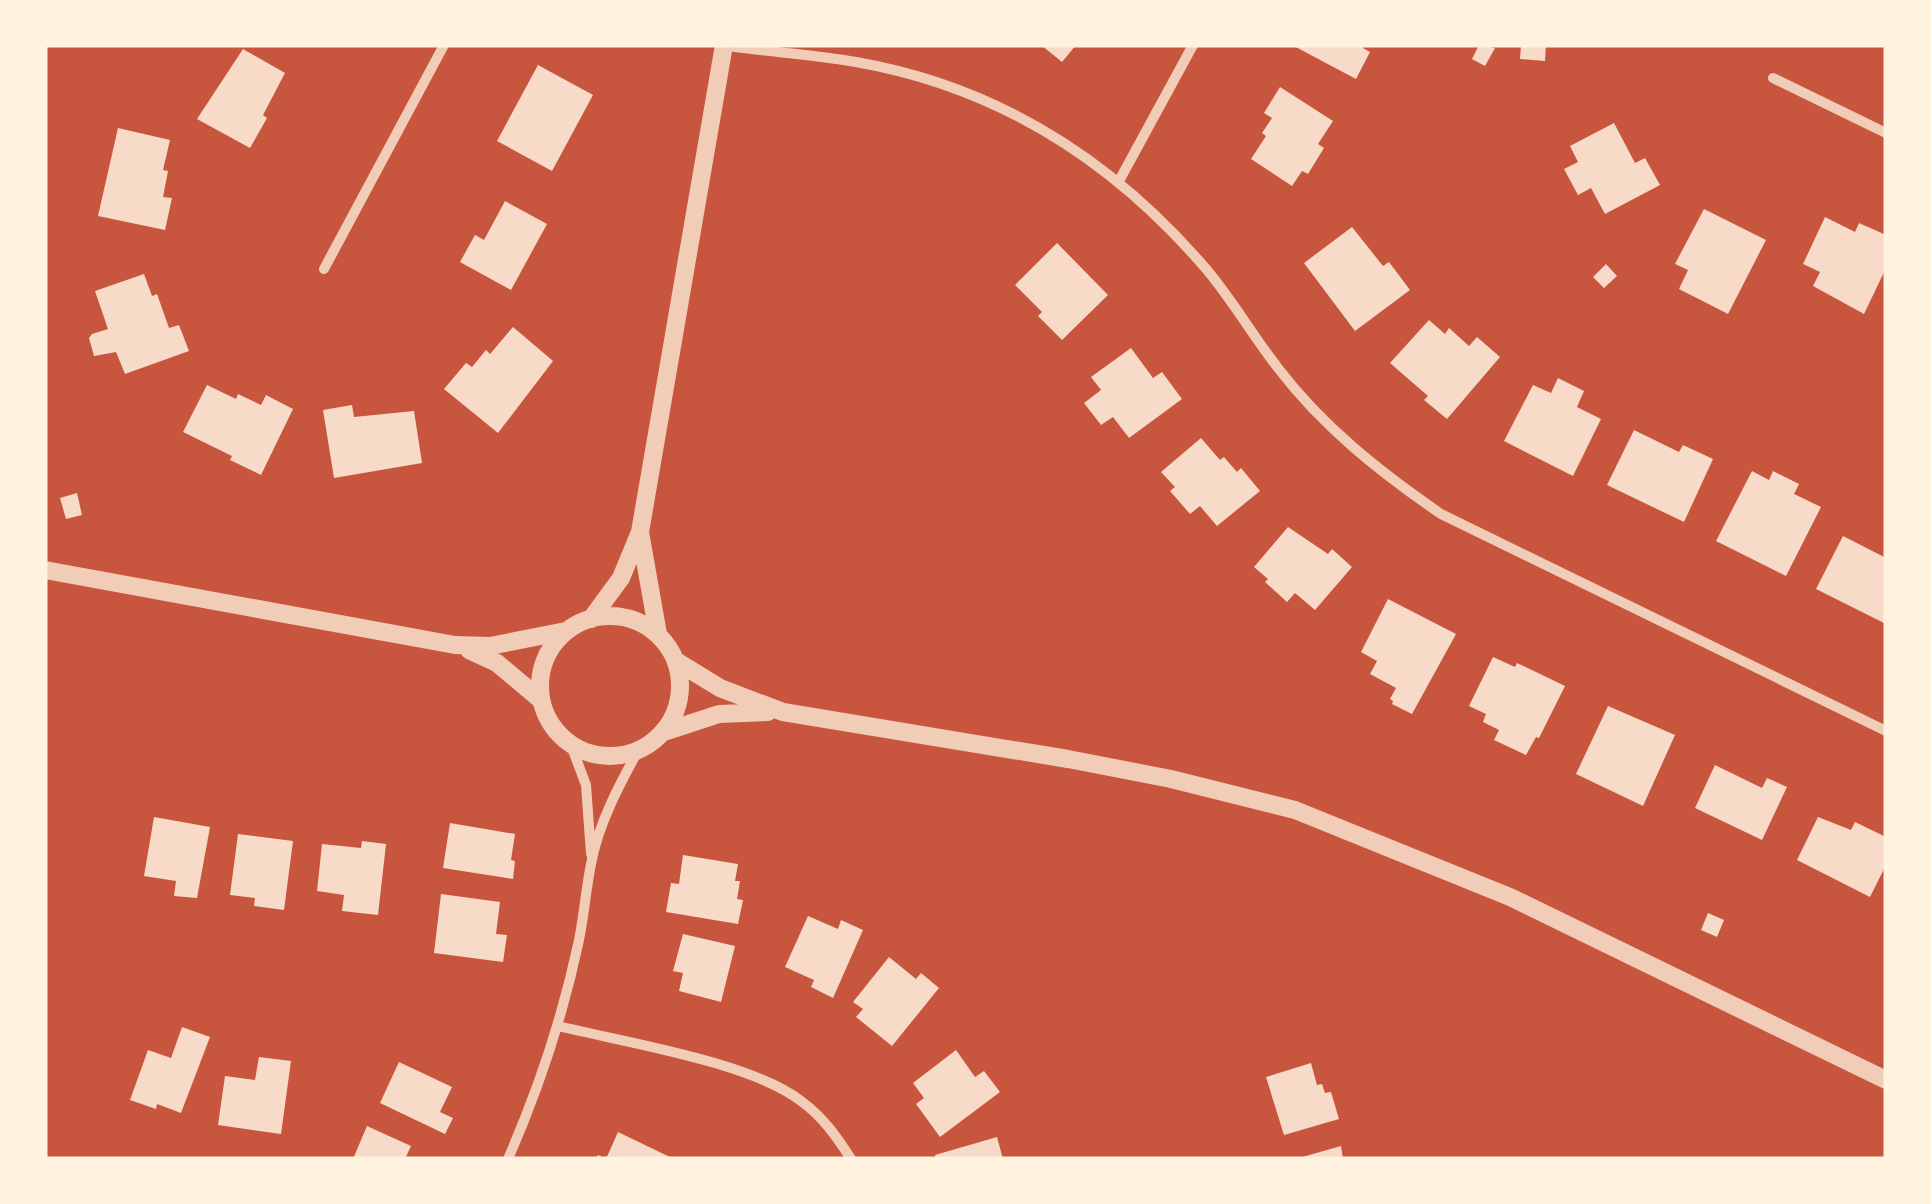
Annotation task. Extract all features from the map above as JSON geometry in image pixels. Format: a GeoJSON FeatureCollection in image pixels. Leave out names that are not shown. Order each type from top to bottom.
{"type":"FeatureCollection","features":[{"type":"Feature","properties":{"kind":"street"},"geometry":{"type":"LineString","coordinates":[[324,269],[444,45]]}},
{"type":"Feature","properties":{"kind":"street"},"geometry":{"type":"LineString","coordinates":[[591,618],[621,578],[640,532],[723,45],[858,62],[966,92],[1065,141],[1119,181],[1163,221],[1210,273],[1280,370],[1328,424],[1382,473],[1440,514],[1886,730]]}},
{"type":"Feature","properties":{"kind":"street"},"geometry":{"type":"LineString","coordinates":[[1119,181],[1194,45]]}},
{"type":"Feature","properties":{"kind":"street"},"geometry":{"type":"LineString","coordinates":[[1773,78],[1886,133]]}},
{"type":"Feature","properties":{"kind":"street"},"geometry":{"type":"LineString","coordinates":[[640,532],[658,634],[676,660],[710,683],[783,712]]}},
{"type":"Feature","properties":{"kind":"street"},"geometry":{"type":"LineString","coordinates":[[45,570],[455,644],[490,646],[566,631],[591,618],[607,616],[629,618],[658,634]]}},
{"type":"Feature","properties":{"kind":"street"},"geometry":{"type":"LineString","coordinates":[[566,631],[546,657],[540,678],[541,700],[555,730],[572,745],[604,756],[638,751]]}},
{"type":"Feature","properties":{"kind":"street"},"geometry":{"type":"LineString","coordinates":[[455,644],[496,663],[541,700]]}},
{"type":"Feature","properties":{"kind":"street"},"geometry":{"type":"LineString","coordinates":[[664,732],[679,703],[681,682],[676,660]]}},
{"type":"Feature","properties":{"kind":"street"},"geometry":{"type":"LineString","coordinates":[[508,1159],[540,1085],[558,1026],[579,938],[591,860],[621,781],[638,751],[664,732],[719,714],[783,712],[1068,759],[1171,779],[1295,810],[1510,897],[1886,1080]]}},
{"type":"Feature","properties":{"kind":"street"},"geometry":{"type":"LineString","coordinates":[[572,745],[586,785],[591,860]]}},
{"type":"Feature","properties":{"kind":"street"},"geometry":{"type":"LineString","coordinates":[[558,1026],[764,1080],[799,1099],[829,1126],[852,1159]]}},
{"type":"Feature","properties":{"kind":"building"},"geometry":{"type":"Polygon","coordinates":[[[1041,45],[1076,45],[1062,62],[1041,45]]]}},
{"type":"Feature","properties":{"kind":"building"},"geometry":{"type":"Polygon","coordinates":[[[1292,45],[1364,45],[1370,52],[1356,79],[1292,45]]]}},
{"type":"Feature","properties":{"kind":"building"},"geometry":{"type":"Polygon","coordinates":[[[1479,45],[1495,48],[1485,66],[1472,59],[1479,45]]]}},
{"type":"Feature","properties":{"kind":"building"},"geometry":{"type":"Polygon","coordinates":[[[1521,45],[1546,45],[1545,61],[1520,59],[1521,45]]]}},
{"type":"Feature","properties":{"kind":"building"},"geometry":{"type":"Polygon","coordinates":[[[243,49],[285,73],[250,148],[197,119],[243,49]]]}},
{"type":"Feature","properties":{"kind":"building"},"geometry":{"type":"Polygon","coordinates":[[[538,65],[593,95],[552,171],[497,141],[538,65]]]}},
{"type":"Feature","properties":{"kind":"building"},"geometry":{"type":"Polygon","coordinates":[[[1280,87],[1333,121],[1318,144],[1324,148],[1308,174],[1302,171],[1292,186],[1251,159],[1266,136],[1262,133],[1272,118],[1264,113],[1280,87]]]}},
{"type":"Feature","properties":{"kind":"building"},"geometry":{"type":"Polygon","coordinates":[[[1614,123],[1635,163],[1645,158],[1660,185],[1605,214],[1591,188],[1578,195],[1564,169],[1578,162],[1570,146],[1614,123]]]}},
{"type":"Feature","properties":{"kind":"building"},"geometry":{"type":"Polygon","coordinates":[[[118,128],[170,140],[163,170],[168,171],[163,197],[172,198],[165,230],[98,216],[118,128]]]}},
{"type":"Feature","properties":{"kind":"building"},"geometry":{"type":"Polygon","coordinates":[[[505,201],[547,224],[511,290],[460,262],[475,235],[484,240],[505,201]]]}},
{"type":"Feature","properties":{"kind":"building"},"geometry":{"type":"Polygon","coordinates":[[[1704,209],[1766,240],[1728,314],[1679,289],[1688,270],[1675,264],[1704,209]]]}},
{"type":"Feature","properties":{"kind":"building"},"geometry":{"type":"Polygon","coordinates":[[[1825,217],[1855,232],[1859,223],[1886,235],[1886,268],[1864,314],[1813,286],[1820,272],[1803,264],[1825,217]]]}},
{"type":"Feature","properties":{"kind":"building"},"geometry":{"type":"Polygon","coordinates":[[[1352,227],[1383,266],[1389,262],[1410,290],[1355,331],[1304,263],[1352,227]]]}},
{"type":"Feature","properties":{"kind":"building"},"geometry":{"type":"Polygon","coordinates":[[[1057,243],[1108,295],[1062,340],[1015,285],[1057,243]]]}},
{"type":"Feature","properties":{"kind":"building"},"geometry":{"type":"Polygon","coordinates":[[[1606,264],[1617,276],[1604,288],[1593,277],[1606,264]]]}},
{"type":"Feature","properties":{"kind":"building"},"geometry":{"type":"Polygon","coordinates":[[[144,274],[152,296],[157,294],[169,328],[179,325],[189,351],[125,374],[116,352],[94,356],[89,338],[108,329],[95,291],[144,274]]]}},
{"type":"Feature","properties":{"kind":"building"},"geometry":{"type":"Polygon","coordinates":[[[1429,320],[1445,334],[1449,328],[1469,346],[1477,337],[1500,357],[1447,419],[1424,400],[1428,396],[1390,363],[1429,320]]]}},
{"type":"Feature","properties":{"kind":"building"},"geometry":{"type":"Polygon","coordinates":[[[513,327],[553,361],[498,433],[444,389],[466,363],[472,367],[486,350],[490,354],[513,327]]]}},
{"type":"Feature","properties":{"kind":"building"},"geometry":{"type":"Polygon","coordinates":[[[1131,348],[1153,378],[1162,372],[1182,399],[1129,438],[1113,417],[1101,425],[1084,403],[1101,390],[1091,377],[1131,348]]]}},
{"type":"Feature","properties":{"kind":"building"},"geometry":{"type":"Polygon","coordinates":[[[1558,378],[1584,391],[1577,407],[1601,419],[1573,476],[1504,441],[1533,385],[1551,393],[1558,378]]]}},
{"type":"Feature","properties":{"kind":"building"},"geometry":{"type":"Polygon","coordinates":[[[207,385],[236,399],[238,394],[261,405],[266,395],[293,409],[261,475],[183,432],[207,385]]]}},
{"type":"Feature","properties":{"kind":"building"},"geometry":{"type":"Polygon","coordinates":[[[352,405],[354,417],[414,411],[422,463],[334,478],[323,410],[352,405]]]}},
{"type":"Feature","properties":{"kind":"building"},"geometry":{"type":"Polygon","coordinates":[[[1634,430],[1679,452],[1683,445],[1713,459],[1684,522],[1607,485],[1634,430]]]}},
{"type":"Feature","properties":{"kind":"building"},"geometry":{"type":"Polygon","coordinates":[[[1201,438],[1220,460],[1224,457],[1237,472],[1241,468],[1260,491],[1217,526],[1200,506],[1190,514],[1170,491],[1175,487],[1161,472],[1201,438]]]}},
{"type":"Feature","properties":{"kind":"building"},"geometry":{"type":"Polygon","coordinates":[[[1752,471],[1769,480],[1773,471],[1799,484],[1794,494],[1821,507],[1786,576],[1716,541],[1752,471]]]}},
{"type":"Feature","properties":{"kind":"building"},"geometry":{"type":"Polygon","coordinates":[[[77,493],[82,515],[66,519],[60,498],[77,493]]]}},
{"type":"Feature","properties":{"kind":"building"},"geometry":{"type":"Polygon","coordinates":[[[1288,527],[1328,554],[1332,549],[1352,567],[1315,610],[1295,593],[1287,602],[1254,567],[1288,527]]]}},
{"type":"Feature","properties":{"kind":"building"},"geometry":{"type":"Polygon","coordinates":[[[1843,536],[1886,558],[1886,624],[1816,589],[1843,536]]]}},
{"type":"Feature","properties":{"kind":"building"},"geometry":{"type":"Polygon","coordinates":[[[1388,599],[1456,634],[1412,714],[1392,704],[1390,699],[1396,688],[1370,674],[1377,661],[1361,652],[1388,599]]]}},
{"type":"Feature","properties":{"kind":"building"},"geometry":{"type":"Polygon","coordinates":[[[1493,657],[1515,667],[1517,663],[1565,686],[1526,755],[1494,740],[1499,730],[1483,722],[1486,714],[1469,706],[1493,657]]]}},
{"type":"Feature","properties":{"kind":"building"},"geometry":{"type":"Polygon","coordinates":[[[1608,706],[1675,735],[1643,806],[1576,774],[1608,706]]]}},
{"type":"Feature","properties":{"kind":"building"},"geometry":{"type":"Polygon","coordinates":[[[1715,765],[1762,788],[1767,778],[1787,787],[1762,840],[1695,808],[1715,765]]]}},
{"type":"Feature","properties":{"kind":"building"},"geometry":{"type":"Polygon","coordinates":[[[154,817],[210,827],[197,898],[174,896],[176,881],[144,876],[154,817]]]}},
{"type":"Feature","properties":{"kind":"building"},"geometry":{"type":"Polygon","coordinates":[[[1818,817],[1851,830],[1855,822],[1886,837],[1886,865],[1870,897],[1797,860],[1818,817]]]}},
{"type":"Feature","properties":{"kind":"building"},"geometry":{"type":"Polygon","coordinates":[[[450,823],[515,834],[513,879],[443,868],[450,823]]]}},
{"type":"Feature","properties":{"kind":"building"},"geometry":{"type":"Polygon","coordinates":[[[238,834],[293,841],[284,910],[254,906],[255,898],[230,895],[238,834]]]}},
{"type":"Feature","properties":{"kind":"building"},"geometry":{"type":"Polygon","coordinates":[[[362,841],[386,844],[378,915],[342,911],[344,895],[317,891],[322,844],[361,848],[362,841]]]}},
{"type":"Feature","properties":{"kind":"building"},"geometry":{"type":"Polygon","coordinates":[[[683,855],[738,864],[737,899],[743,900],[738,924],[666,912],[671,883],[679,884],[683,855]]]}},
{"type":"Feature","properties":{"kind":"building"},"geometry":{"type":"Polygon","coordinates":[[[441,894],[500,902],[496,934],[507,935],[503,962],[434,953],[441,894]]]}},
{"type":"Feature","properties":{"kind":"building"},"geometry":{"type":"Polygon","coordinates":[[[1708,913],[1724,920],[1717,937],[1701,930],[1708,913]]]}},
{"type":"Feature","properties":{"kind":"building"},"geometry":{"type":"Polygon","coordinates":[[[808,916],[838,929],[841,920],[863,930],[833,998],[811,987],[814,980],[785,967],[808,916]]]}},
{"type":"Feature","properties":{"kind":"building"},"geometry":{"type":"Polygon","coordinates":[[[683,934],[735,946],[721,1002],[679,991],[683,973],[673,971],[683,934]]]}},
{"type":"Feature","properties":{"kind":"building"},"geometry":{"type":"Polygon","coordinates":[[[889,957],[916,979],[921,973],[939,988],[892,1046],[856,1017],[863,1009],[853,1002],[889,957]]]}},
{"type":"Feature","properties":{"kind":"building"},"geometry":{"type":"Polygon","coordinates":[[[182,1027],[210,1037],[181,1113],[130,1100],[148,1050],[171,1058],[182,1027]]]}},
{"type":"Feature","properties":{"kind":"building"},"geometry":{"type":"Polygon","coordinates":[[[956,1050],[975,1077],[984,1071],[1000,1092],[940,1137],[916,1104],[924,1098],[913,1083],[956,1050]]]}},
{"type":"Feature","properties":{"kind":"building"},"geometry":{"type":"Polygon","coordinates":[[[259,1057],[291,1061],[281,1134],[218,1125],[225,1076],[255,1080],[259,1057]]]}},
{"type":"Feature","properties":{"kind":"building"},"geometry":{"type":"Polygon","coordinates":[[[399,1062],[452,1087],[440,1112],[453,1118],[445,1134],[380,1103],[399,1062]]]}},
{"type":"Feature","properties":{"kind":"building"},"geometry":{"type":"Polygon","coordinates":[[[1311,1063],[1317,1085],[1322,1084],[1325,1093],[1331,1092],[1339,1119],[1284,1135],[1266,1077],[1311,1063]]]}},
{"type":"Feature","properties":{"kind":"building"},"geometry":{"type":"Polygon","coordinates":[[[367,1126],[411,1146],[405,1159],[353,1159],[367,1126]]]}},
{"type":"Feature","properties":{"kind":"building"},"geometry":{"type":"Polygon","coordinates":[[[618,1132],[674,1159],[606,1159],[618,1132]]]}},
{"type":"Feature","properties":{"kind":"building"},"geometry":{"type":"Polygon","coordinates":[[[997,1137],[1003,1159],[936,1159],[935,1155],[997,1137]]]}},
{"type":"Feature","properties":{"kind":"building"},"geometry":{"type":"Polygon","coordinates":[[[1341,1146],[1343,1159],[1299,1159],[1299,1158],[1341,1146]]]}}]}
